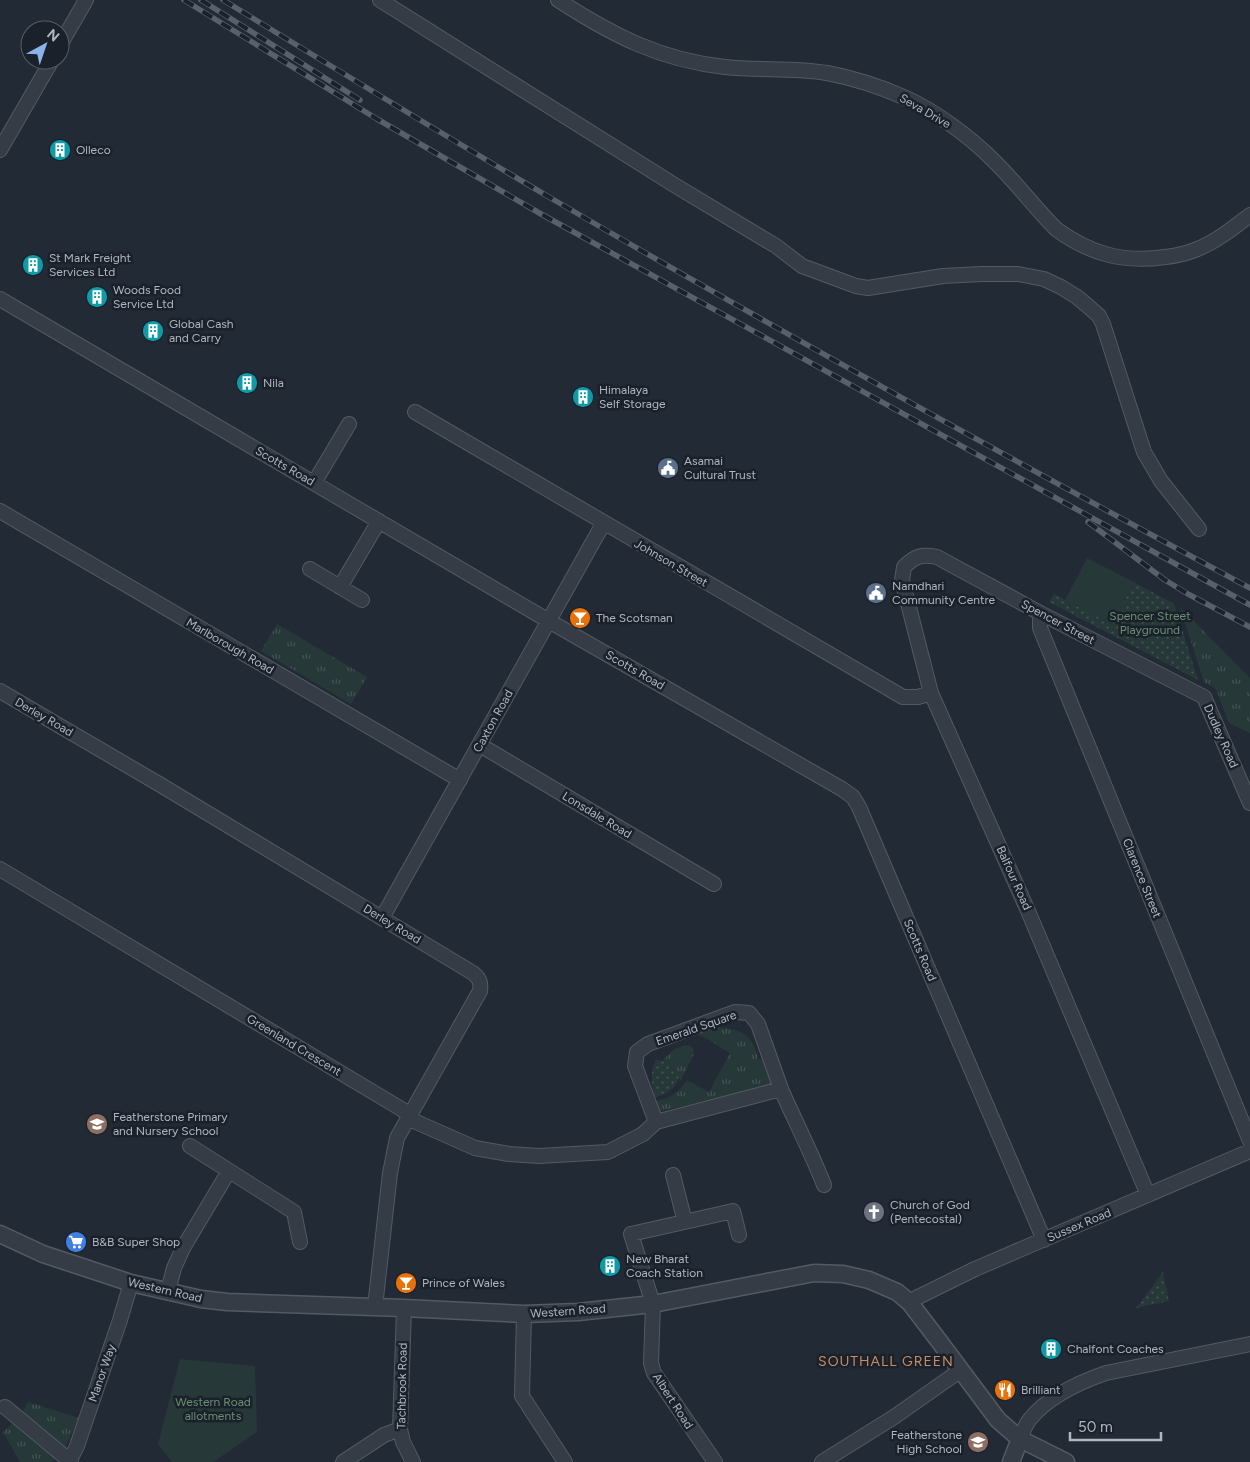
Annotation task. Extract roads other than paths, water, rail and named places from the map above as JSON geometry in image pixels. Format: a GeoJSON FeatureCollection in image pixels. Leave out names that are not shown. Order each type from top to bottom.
{"type":"FeatureCollection","features":[{"type":"Feature","properties":{"kind":"street"},"geometry":{"type":"LineString","coordinates":[[70,28],[86,0]]}},
{"type":"Feature","properties":{"kind":"street"},"geometry":{"type":"LineString","coordinates":[[380,0],[676,186],[776,246],[802,266],[856,286],[868,288],[944,276],[1018,274],[1044,279],[1077,297],[1098,316],[1103,324],[1144,452],[1161,481],[1199,529]]}},
{"type":"Feature","properties":{"kind":"street","name":"Seva Drive"},"geometry":{"type":"LineString","coordinates":[[558,0],[620,37],[655,52],[725,67],[826,73],[876,86],[908,98],[975,143],[1056,229],[1087,248],[1104,254],[1125,259],[1182,255],[1214,241],[1250,215]]}},
{"type":"Feature","properties":{"kind":"street"},"geometry":{"type":"LineString","coordinates":[[0,150],[46,70]]}},
{"type":"Feature","properties":{"kind":"street","name":"Scotts Road"},"geometry":{"type":"LineString","coordinates":[[0,299],[853,797],[859,807],[1044,1240]]}},
{"type":"Feature","properties":{"kind":"street","name":"Johnson Street"},"geometry":{"type":"LineString","coordinates":[[415,412],[603,524],[903,698],[918,697],[931,693]]}},
{"type":"Feature","properties":{"kind":"street"},"geometry":{"type":"LineString","coordinates":[[314,483],[349,424]]}},
{"type":"Feature","properties":{"kind":"street","name":"Marlborough Road"},"geometry":{"type":"LineString","coordinates":[[0,511],[460,780]]}},
{"type":"Feature","properties":{"kind":"street"},"geometry":{"type":"LineString","coordinates":[[340,587],[379,521]]}},
{"type":"Feature","properties":{"kind":"street","name":"Caxton Road"},"geometry":{"type":"LineString","coordinates":[[382,918],[603,524]]}},
{"type":"Feature","properties":{"kind":"street","name":"Spencer Street"},"geometry":{"type":"LineString","coordinates":[[912,559],[924,555],[937,557],[1042,614],[1204,697]]}},
{"type":"Feature","properties":{"kind":"street","name":"Balfour Road"},"geometry":{"type":"LineString","coordinates":[[912,559],[904,567],[902,580],[931,693],[1028,911],[1148,1195]]}},
{"type":"Feature","properties":{"kind":"street"},"geometry":{"type":"LineString","coordinates":[[310,569],[362,600]]}},
{"type":"Feature","properties":{"kind":"street","name":"Clarence Street"},"geometry":{"type":"LineString","coordinates":[[1042,614],[1040,628],[1250,1141]]}},
{"type":"Feature","properties":{"kind":"street","name":"Derley Road"},"geometry":{"type":"LineString","coordinates":[[0,691],[159,784],[473,973],[478,978],[481,983],[480,991],[396,1138],[374,1308]]}},
{"type":"Feature","properties":{"kind":"street","name":"Dudley Road"},"geometry":{"type":"LineString","coordinates":[[1204,697],[1250,803]]}},
{"type":"Feature","properties":{"kind":"street","name":"Lonsdale Road"},"geometry":{"type":"LineString","coordinates":[[480,745],[714,884]]}},
{"type":"Feature","properties":{"kind":"street","name":"Greenland Crescent"},"geometry":{"type":"LineString","coordinates":[[0,869],[394,1105],[414,1121],[475,1148],[509,1154],[539,1156],[608,1152],[642,1134],[656,1122]]}},
{"type":"Feature","properties":{"kind":"street","name":"Emerald Square"},"geometry":{"type":"LineString","coordinates":[[656,1122],[635,1066],[637,1052],[648,1044],[735,1012],[749,1013],[758,1024],[781,1089],[824,1184]]}},
{"type":"Feature","properties":{"kind":"street"},"geometry":{"type":"LineString","coordinates":[[656,1122],[781,1089]]}},
{"type":"Feature","properties":{"kind":"street"},"geometry":{"type":"LineString","coordinates":[[190,1146],[294,1212],[300,1242]]}},
{"type":"Feature","properties":{"kind":"street","name":"Sussex Road"},"geometry":{"type":"LineString","coordinates":[[910,1303],[916,1298],[975,1269],[1250,1151]]}},
{"type":"Feature","properties":{"kind":"street"},"geometry":{"type":"LineString","coordinates":[[168,1292],[174,1268],[183,1248],[229,1171]]}},
{"type":"Feature","properties":{"kind":"street"},"geometry":{"type":"LineString","coordinates":[[674,1175],[685,1222],[732,1211],[739,1235]]}},
{"type":"Feature","properties":{"kind":"street","name":"Albert Road"},"geometry":{"type":"LineString","coordinates":[[685,1222],[631,1234],[653,1304],[651,1363],[654,1373],[715,1462]]}},
{"type":"Feature","properties":{"kind":"street","name":"Western Road"},"geometry":{"type":"LineString","coordinates":[[0,1234],[43,1254],[131,1282],[201,1299],[227,1302],[524,1314],[578,1312],[653,1304],[814,1273],[843,1274],[869,1280],[897,1292],[910,1303],[998,1420],[1020,1439],[1066,1462]]}},
{"type":"Feature","properties":{"kind":"street","name":"Manor Way"},"geometry":{"type":"LineString","coordinates":[[70,1462],[81,1437],[131,1282]]}},
{"type":"Feature","properties":{"kind":"street","name":"Tachbrook Road"},"geometry":{"type":"LineString","coordinates":[[404,1308],[400,1429],[403,1442],[413,1462]]}},
{"type":"Feature","properties":{"kind":"street"},"geometry":{"type":"LineString","coordinates":[[524,1314],[522,1396],[566,1462]]}},
{"type":"Feature","properties":{"kind":"street"},"geometry":{"type":"LineString","coordinates":[[1010,1462],[1026,1424],[1042,1406],[1074,1386],[1106,1373],[1250,1344]]}},
{"type":"Feature","properties":{"kind":"street"},"geometry":{"type":"LineString","coordinates":[[822,1462],[894,1417],[961,1370]]}},
{"type":"Feature","properties":{"kind":"street"},"geometry":{"type":"LineString","coordinates":[[5,1407],[70,1462]]}},
{"type":"Feature","properties":{"kind":"street"},"geometry":{"type":"LineString","coordinates":[[343,1462],[384,1435],[400,1429]]}},
{"type":"Feature","properties":{"kind":"railway"},"geometry":{"type":"LineString","coordinates":[[184,0],[377,119],[541,214],[1250,605]]}},
{"type":"Feature","properties":{"kind":"railway"},"geometry":{"type":"LineString","coordinates":[[201,0],[360,100]]}},
{"type":"Feature","properties":{"kind":"railway"},"geometry":{"type":"LineString","coordinates":[[223,0],[508,173],[810,347],[1250,588]]}},
{"type":"Feature","properties":{"kind":"railway"},"geometry":{"type":"LineString","coordinates":[[1088,522],[1165,580],[1250,627]]}},
{"type":"Feature","properties":{"kind":"place","name":"Olleco"},"geometry":{"type":"Point","coordinates":[60,150]}},
{"type":"Feature","properties":{"kind":"place","name":"St Mark Freight Services Ltd"},"geometry":{"type":"Point","coordinates":[33,265]}},
{"type":"Feature","properties":{"kind":"place","name":"Woods Food Service Ltd"},"geometry":{"type":"Point","coordinates":[97,297]}},
{"type":"Feature","properties":{"kind":"place","name":"Global Cash and Carry"},"geometry":{"type":"Point","coordinates":[153,331]}},
{"type":"Feature","properties":{"kind":"place","name":"Nila"},"geometry":{"type":"Point","coordinates":[247,383]}},
{"type":"Feature","properties":{"kind":"place","name":"Himalaya Self Storage"},"geometry":{"type":"Point","coordinates":[583,397]}},
{"type":"Feature","properties":{"kind":"place","name":"Asamai Cultural Trust"},"geometry":{"type":"Point","coordinates":[668,468]}},
{"type":"Feature","properties":{"kind":"place","name":"Namdhari Community Centre"},"geometry":{"type":"Point","coordinates":[876,593]}},
{"type":"Feature","properties":{"kind":"place","name":"The Scotsman"},"geometry":{"type":"Point","coordinates":[580,618]}},
{"type":"Feature","properties":{"kind":"place","name":"Featherstone Primary and Nursery School"},"geometry":{"type":"Point","coordinates":[97,1124]}},
{"type":"Feature","properties":{"kind":"place","name":"Church of God (Pentecostal)"},"geometry":{"type":"Point","coordinates":[874,1212]}},
{"type":"Feature","properties":{"kind":"place","name":"B&B Super Shop"},"geometry":{"type":"Point","coordinates":[76,1242]}},
{"type":"Feature","properties":{"kind":"place","name":"New Bharat Coach Station"},"geometry":{"type":"Point","coordinates":[610,1266]}},
{"type":"Feature","properties":{"kind":"place","name":"Prince of Wales"},"geometry":{"type":"Point","coordinates":[406,1283]}},
{"type":"Feature","properties":{"kind":"place","name":"Chalfont Coaches"},"geometry":{"type":"Point","coordinates":[1051,1349]}},
{"type":"Feature","properties":{"kind":"place","name":"Brilliant"},"geometry":{"type":"Point","coordinates":[1005,1390]}},
{"type":"Feature","properties":{"kind":"place","name":"Featherstone High School"},"geometry":{"type":"Point","coordinates":[978,1442]}},
{"type":"Feature","properties":{"kind":"district","name":"SOUTHALL GREEN"},"geometry":{"type":"Point","coordinates":[886,1361]}},
{"type":"Feature","properties":{"kind":"park label","name":"Spencer Street Playground"},"geometry":{"type":"Point","coordinates":[1150,623]}},
{"type":"Feature","properties":{"kind":"park label","name":"Western Road allotments"},"geometry":{"type":"Point","coordinates":[213,1409]}}]}
